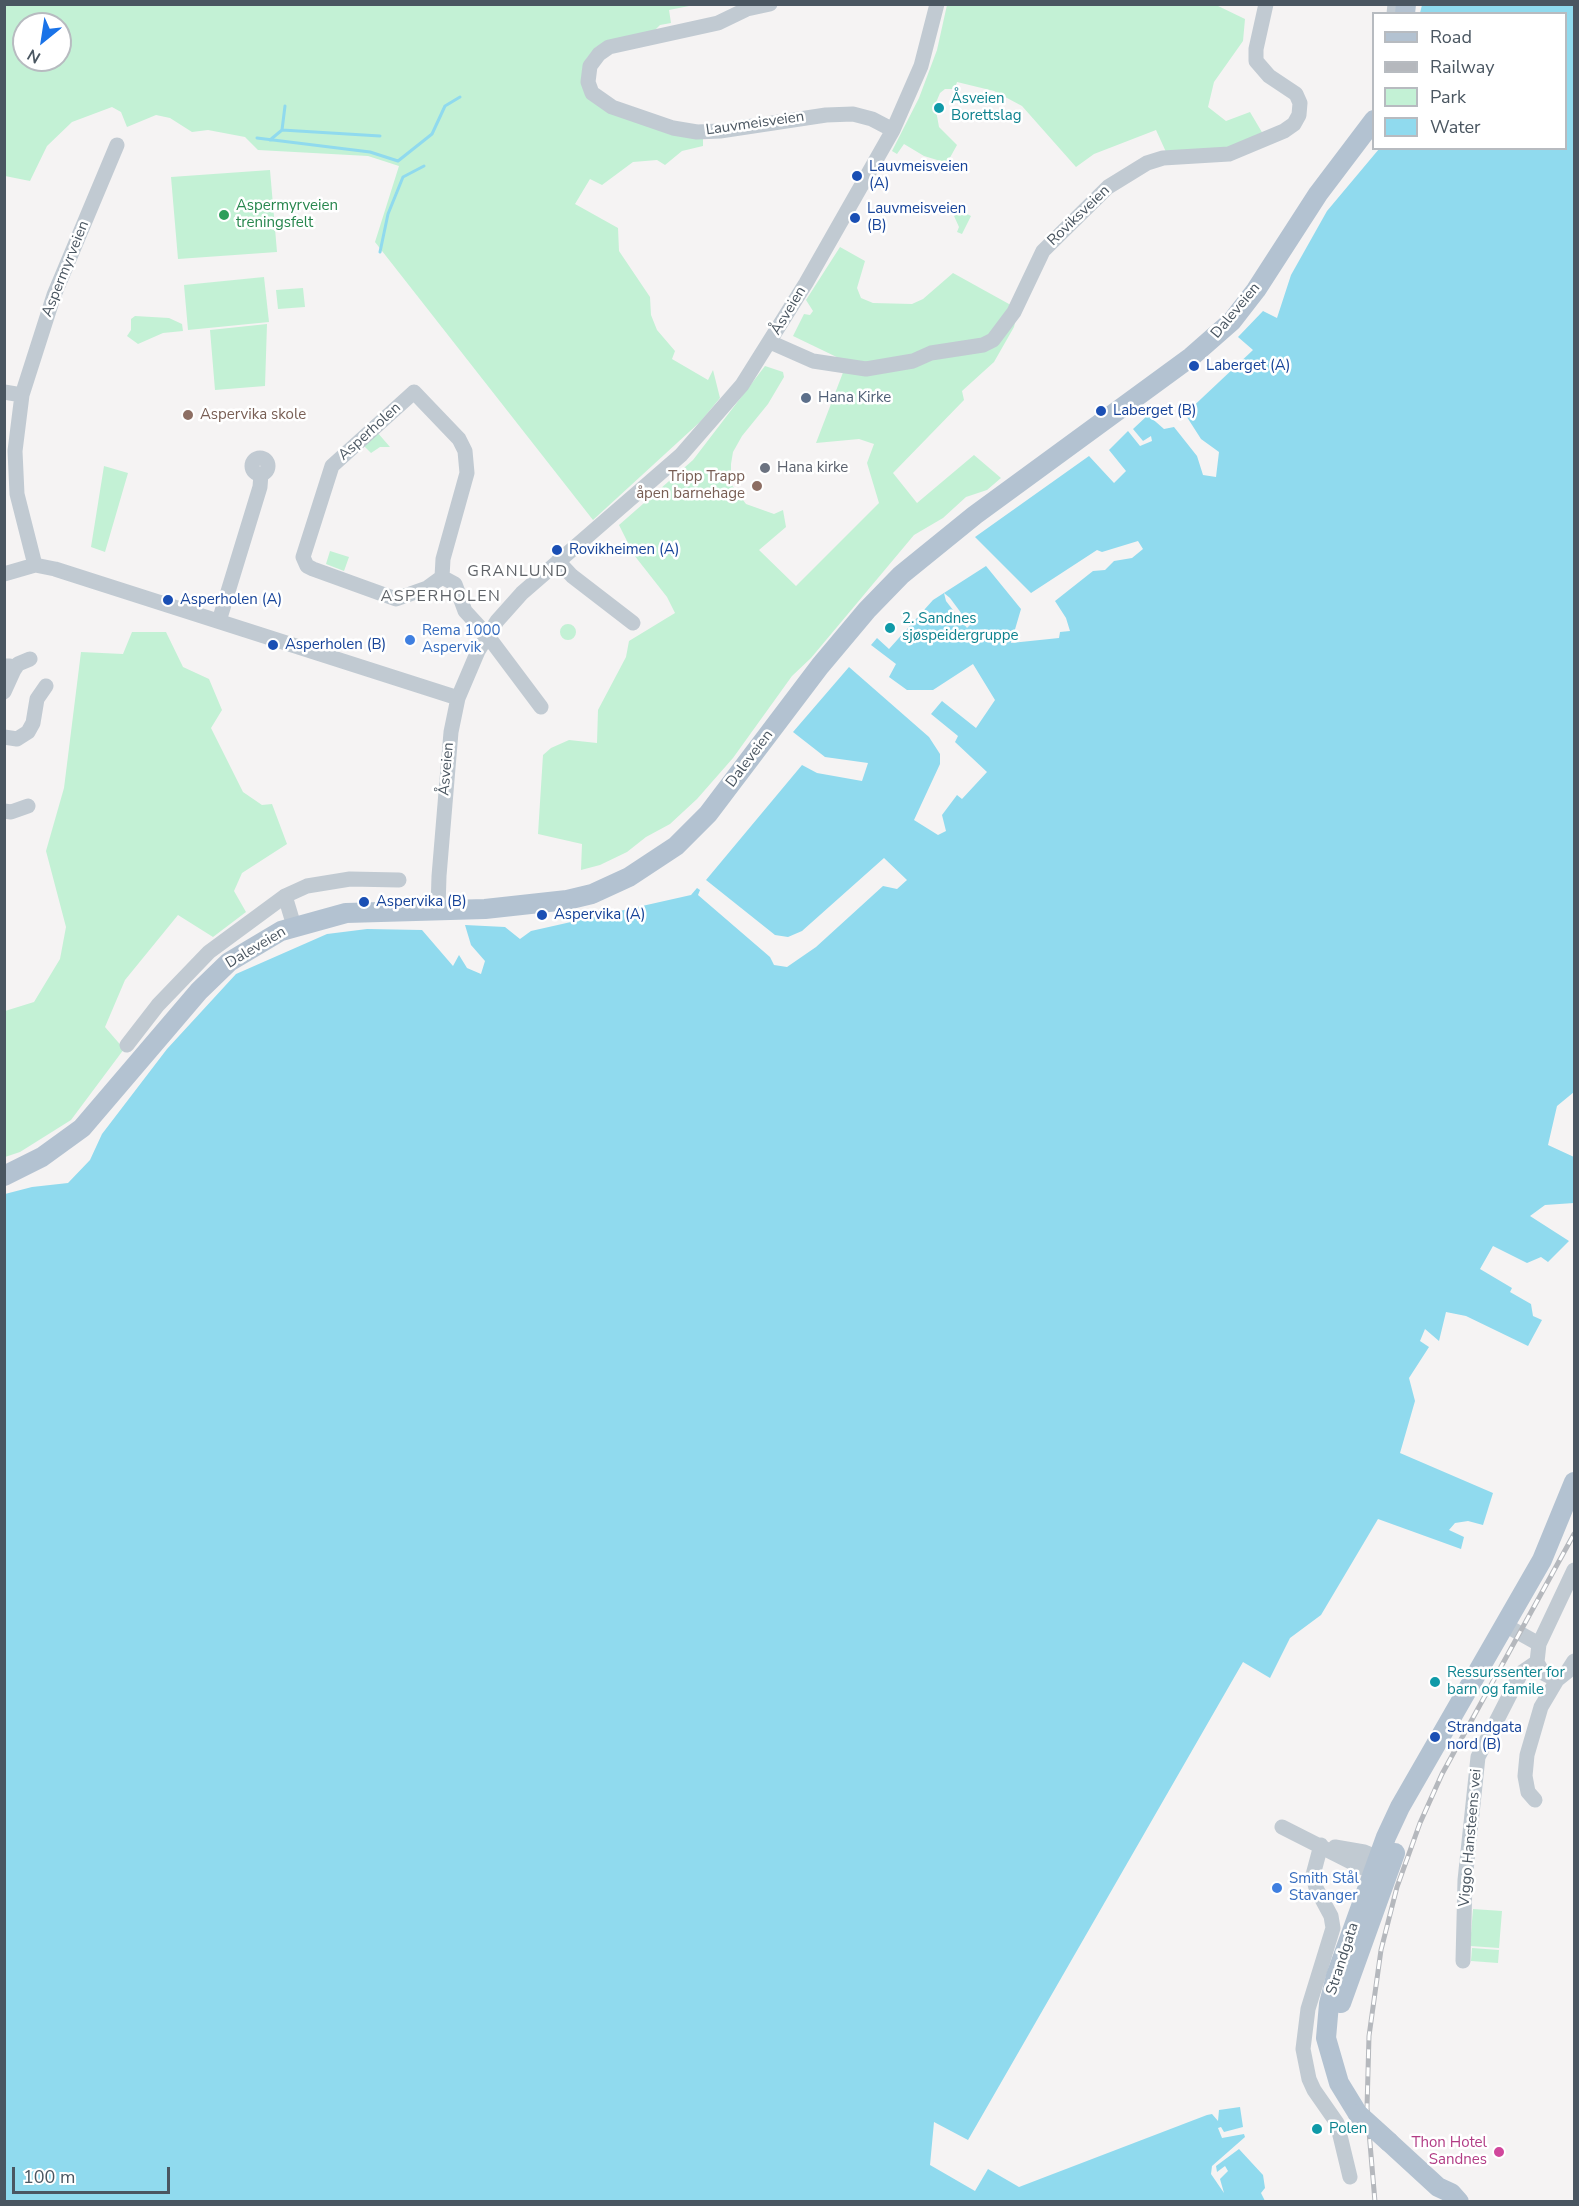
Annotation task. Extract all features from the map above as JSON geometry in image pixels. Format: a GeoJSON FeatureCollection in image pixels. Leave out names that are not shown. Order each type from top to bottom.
{"type":"FeatureCollection","features":[{"type":"Feature","properties":{"kind":"main road","name":"Daleveien"},"geometry":{"type":"LineString","coordinates":[[4,1176],[42,1157],[82,1128],[172,1020],[229,962],[294,926],[346,913],[513,908],[567,900],[592,894],[628,878],[676,846],[720,799],[820,666],[867,610],[901,575],[956,529],[1191,357],[1227,326],[1256,290],[1318,194],[1372,123]]}},
{"type":"Feature","properties":{"kind":"main road","name":"Strandgata"},"geometry":{"type":"LineString","coordinates":[[1459,2202],[1451,2193],[1441,2194],[1358,2114],[1338,2083],[1326,2028],[1333,1987],[1407,1793],[1431,1751],[1440,1741],[1555,1534],[1575,1482]]}},
{"type":"Feature","properties":{"kind":"street","name":"Lauvmeisveien"},"geometry":{"type":"LineString","coordinates":[[770,4],[747,9],[718,23],[609,47],[599,54],[590,66],[588,82],[592,93],[612,107],[673,128],[697,132],[853,114],[872,119],[893,130]]}},
{"type":"Feature","properties":{"kind":"street","name":"Åsveien"},"geometry":{"type":"LineString","coordinates":[[438,909],[447,767],[458,698],[487,635],[510,606],[558,561],[694,442],[742,385],[770,342],[893,130],[921,66],[937,4]]}},
{"type":"Feature","properties":{"kind":"street","name":"Roviksveien"},"geometry":{"type":"LineString","coordinates":[[770,342],[813,361],[866,369],[913,362],[931,353],[993,340],[1014,312],[1043,251],[1108,187],[1147,163],[1163,158],[1229,154],[1284,131],[1294,124],[1299,109],[1296,94],[1269,76],[1256,61],[1256,49],[1266,4]]}},
{"type":"Feature","properties":{"kind":"street","name":"Aspermyrveien"},"geometry":{"type":"LineString","coordinates":[[35,565],[17,494],[15,451],[21,395],[54,295],[117,145]]}},
{"type":"Feature","properties":{"kind":"street"},"geometry":{"type":"LineString","coordinates":[[4,392],[21,395]]}},
{"type":"Feature","properties":{"kind":"street","name":"Asperholen"},"geometry":{"type":"LineString","coordinates":[[414,392],[459,440],[465,452],[466,480],[443,559],[442,577],[427,588],[396,598],[313,570],[304,562],[333,466],[414,392]]}},
{"type":"Feature","properties":{"kind":"street"},"geometry":{"type":"LineString","coordinates":[[219,621],[260,487],[261,474]]}},
{"type":"Feature","properties":{"kind":"street"},"geometry":{"type":"LineString","coordinates":[[558,561],[572,576],[633,623]]}},
{"type":"Feature","properties":{"kind":"street"},"geometry":{"type":"LineString","coordinates":[[4,574],[35,565],[458,698]]}},
{"type":"Feature","properties":{"kind":"street"},"geometry":{"type":"LineString","coordinates":[[442,577],[455,584],[465,611],[487,635],[541,707]]}},
{"type":"Feature","properties":{"kind":"street"},"geometry":{"type":"LineString","coordinates":[[4,692],[9,668],[30,659]]}},
{"type":"Feature","properties":{"kind":"street"},"geometry":{"type":"LineString","coordinates":[[4,737],[17,739],[28,732],[33,723],[37,699],[46,686]]}},
{"type":"Feature","properties":{"kind":"street"},"geometry":{"type":"LineString","coordinates":[[4,811],[11,812],[27,806]]}},
{"type":"Feature","properties":{"kind":"street","name":"Daleveien"},"geometry":{"type":"LineString","coordinates":[[127,1045],[158,1005],[209,952],[285,896],[307,886],[350,879],[399,880]]}},
{"type":"Feature","properties":{"kind":"street"},"geometry":{"type":"LineString","coordinates":[[285,896],[294,926]]}},
{"type":"Feature","properties":{"kind":"street"},"geometry":{"type":"LineString","coordinates":[[1557,1680],[1543,1673],[1537,1662],[1539,1644],[1575,1570]]}},
{"type":"Feature","properties":{"kind":"street"},"geometry":{"type":"LineString","coordinates":[[1505,1625],[1539,1644]]}},
{"type":"Feature","properties":{"kind":"street"},"geometry":{"type":"LineString","coordinates":[[1535,1800],[1528,1792],[1525,1776],[1527,1755],[1541,1707],[1557,1680],[1575,1661]]}},
{"type":"Feature","properties":{"kind":"street","name":"Viggo Hansteens vei"},"geometry":{"type":"LineString","coordinates":[[1462,1961],[1465,1880],[1478,1757],[1521,1672],[1537,1662]]}},
{"type":"Feature","properties":{"kind":"street"},"geometry":{"type":"LineString","coordinates":[[1282,1827],[1321,1845],[1364,1852],[1380,1867]]}},
{"type":"Feature","properties":{"kind":"street"},"geometry":{"type":"LineString","coordinates":[[1321,1845],[1313,1875],[1316,1888],[1331,1916],[1333,1928],[1308,2009],[1304,2049],[1311,2085],[1337,2123],[1350,2177]]}},
{"type":"Feature","properties":{"kind":"green space"},"geometry":{"type":"Polygon","coordinates":[[[4,5],[694,5],[669,10],[671,23],[660,25],[652,33],[596,47],[587,58],[582,73],[585,89],[703,138],[703,146],[682,151],[665,165],[657,160],[633,162],[602,185],[590,179],[575,204],[618,228],[619,251],[650,297],[651,315],[657,330],[675,351],[672,359],[708,380],[713,370],[720,398],[701,421],[593,520],[375,242],[399,166],[368,156],[258,150],[245,137],[208,130],[192,132],[170,118],[156,115],[127,127],[121,112],[112,107],[72,122],[47,146],[30,181],[5,176],[4,5]]]}},
{"type":"Feature","properties":{"kind":"green space"},"geometry":{"type":"Polygon","coordinates":[[[947,5],[1216,5],[1245,19],[1243,41],[1214,82],[1208,107],[1226,121],[1250,112],[1263,134],[1235,147],[1166,152],[1156,130],[1094,154],[1076,167],[1022,106],[994,91],[957,82],[955,89],[945,89],[940,93],[935,105],[939,127],[957,145],[947,163],[924,156],[904,144],[897,154],[892,151],[919,98],[937,50],[947,5]]]}},
{"type":"Feature","properties":{"kind":"green space","name":"Aspermyrveien treningsfelt"},"geometry":{"type":"Polygon","coordinates":[[[270,170],[277,252],[178,259],[171,177],[270,170]]]}},
{"type":"Feature","properties":{"kind":"green space"},"geometry":{"type":"Polygon","coordinates":[[[957,209],[971,216],[962,234],[957,232],[959,227],[954,216],[957,209]]]}},
{"type":"Feature","properties":{"kind":"green space"},"geometry":{"type":"Polygon","coordinates":[[[840,247],[865,261],[857,288],[861,298],[873,303],[912,304],[923,299],[953,273],[1018,309],[1014,327],[994,362],[962,391],[964,400],[893,473],[917,503],[974,455],[1001,478],[987,490],[966,497],[943,518],[914,535],[811,658],[792,676],[733,758],[697,799],[670,824],[646,837],[627,852],[600,865],[581,870],[582,844],[538,834],[543,755],[551,748],[569,740],[597,743],[598,710],[626,657],[629,641],[675,613],[667,597],[634,555],[619,525],[693,460],[765,366],[783,372],[784,377],[768,404],[742,436],[733,452],[731,464],[731,484],[746,504],[774,514],[783,510],[786,527],[759,550],[796,586],[879,503],[867,463],[874,444],[859,439],[816,443],[847,362],[793,336],[804,314],[810,315],[813,311],[806,300],[840,247]]]}},
{"type":"Feature","properties":{"kind":"green space"},"geometry":{"type":"Polygon","coordinates":[[[264,277],[269,322],[188,330],[184,285],[264,277]]]}},
{"type":"Feature","properties":{"kind":"green space"},"geometry":{"type":"Polygon","coordinates":[[[303,288],[305,307],[278,309],[276,290],[303,288]]]}},
{"type":"Feature","properties":{"kind":"green space"},"geometry":{"type":"Polygon","coordinates":[[[135,316],[169,318],[182,324],[183,331],[163,333],[138,344],[127,336],[131,330],[131,319],[135,316]]]}},
{"type":"Feature","properties":{"kind":"green space"},"geometry":{"type":"Polygon","coordinates":[[[267,324],[265,386],[215,390],[210,330],[267,324]]]}},
{"type":"Feature","properties":{"kind":"green space"},"geometry":{"type":"Polygon","coordinates":[[[377,432],[390,447],[380,447],[371,453],[363,445],[377,432]]]}},
{"type":"Feature","properties":{"kind":"green space"},"geometry":{"type":"Polygon","coordinates":[[[104,466],[128,473],[105,552],[91,547],[104,466]]]}},
{"type":"Feature","properties":{"kind":"green space"},"geometry":{"type":"Polygon","coordinates":[[[330,551],[349,557],[344,571],[326,564],[330,551]]]}},
{"type":"Feature","properties":{"kind":"green space"},"geometry":{"type":"Polygon","coordinates":[[[568,624],[574,626],[576,632],[574,638],[568,640],[562,638],[560,632],[562,626],[568,624]]]}},
{"type":"Feature","properties":{"kind":"green space"},"geometry":{"type":"Polygon","coordinates":[[[132,632],[166,632],[183,667],[209,679],[222,710],[211,728],[243,792],[262,805],[272,804],[287,844],[242,873],[234,891],[246,912],[213,937],[178,915],[125,980],[105,1027],[124,1049],[71,1120],[20,1152],[5,1157],[5,1011],[34,1002],[60,959],[66,927],[46,851],[64,788],[81,652],[123,654],[132,632]]]}},
{"type":"Feature","properties":{"kind":"green space"},"geometry":{"type":"Polygon","coordinates":[[[1473,1909],[1502,1911],[1499,1948],[1470,1946],[1473,1909]]]}},
{"type":"Feature","properties":{"kind":"green space"},"geometry":{"type":"Polygon","coordinates":[[[1472,1948],[1499,1950],[1498,1963],[1471,1961],[1472,1948]]]}},
{"type":"Feature","properties":{"kind":"water"},"geometry":{"type":"Polygon","coordinates":[[[1422,5],[1574,5],[1574,1092],[1557,1106],[1548,1145],[1574,1157],[1574,1203],[1545,1205],[1530,1216],[1569,1241],[1548,1262],[1541,1257],[1527,1263],[1493,1246],[1480,1269],[1512,1288],[1510,1292],[1531,1304],[1533,1316],[1542,1320],[1528,1346],[1466,1316],[1446,1312],[1439,1341],[1425,1329],[1420,1341],[1429,1347],[1409,1378],[1415,1401],[1400,1453],[1493,1493],[1483,1525],[1468,1521],[1455,1523],[1449,1530],[1464,1537],[1461,1549],[1378,1519],[1321,1615],[1290,1638],[1270,1678],[1243,1662],[968,2140],[934,2122],[930,2165],[975,2191],[988,2169],[1019,2187],[1207,2115],[1212,2114],[1218,2121],[1219,2110],[1240,2107],[1243,2127],[1224,2132],[1221,2127],[1218,2128],[1222,2138],[1244,2134],[1245,2137],[1212,2166],[1211,2174],[1224,2193],[1220,2179],[1228,2171],[1225,2166],[1217,2172],[1216,2166],[1239,2149],[1263,2175],[1265,2188],[1261,2193],[1265,2201],[5,2202],[5,1194],[32,1187],[68,1183],[90,1160],[102,1134],[167,1049],[236,974],[327,934],[367,929],[422,930],[453,966],[459,955],[467,968],[481,974],[485,961],[471,945],[465,925],[505,927],[520,939],[531,931],[691,895],[697,888],[700,890],[698,895],[770,957],[774,965],[787,967],[816,947],[883,886],[897,889],[907,880],[884,858],[802,931],[788,937],[775,935],[706,880],[802,765],[817,773],[862,781],[868,763],[825,757],[793,732],[849,667],[929,737],[940,754],[940,764],[914,820],[938,835],[946,831],[942,815],[957,795],[962,799],[987,772],[955,742],[958,736],[931,714],[942,701],[976,728],[995,700],[973,664],[933,690],[907,690],[889,677],[896,664],[871,645],[877,638],[889,649],[933,600],[986,566],[1021,609],[1011,643],[1059,638],[1060,632],[1070,631],[1066,618],[1055,601],[1093,571],[1105,570],[1114,561],[1132,558],[1143,549],[1138,541],[1102,552],[1097,550],[1031,593],[975,537],[1089,456],[1114,483],[1126,471],[1109,450],[1128,431],[1140,446],[1152,441],[1151,436],[1143,441],[1133,429],[1148,415],[1164,429],[1174,427],[1197,456],[1203,475],[1216,477],[1219,452],[1201,439],[1185,414],[1253,350],[1238,337],[1263,311],[1277,318],[1291,275],[1327,211],[1378,150],[1567,150],[1567,12],[1420,12],[1422,5]]]}},
{"type":"Feature","properties":{"kind":"pier"},"geometry":{"type":"Polygon","coordinates":[[[944,593],[970,625],[967,628],[946,601],[944,593]]]}},
{"type":"Feature","properties":{"kind":"waterway"},"geometry":{"type":"LineString","coordinates":[[257,138],[370,152],[398,161],[432,134],[445,106],[460,97]]}},
{"type":"Feature","properties":{"kind":"waterway"},"geometry":{"type":"LineString","coordinates":[[270,140],[282,130],[285,106]]}},
{"type":"Feature","properties":{"kind":"waterway"},"geometry":{"type":"LineString","coordinates":[[282,130],[380,136]]}},
{"type":"Feature","properties":{"kind":"waterway"},"geometry":{"type":"LineString","coordinates":[[380,252],[388,214],[403,177],[424,166]]}},
{"type":"Feature","properties":{"kind":"railway"},"geometry":{"type":"LineString","coordinates":[[1375,2202],[1367,2108],[1369,2036],[1381,1950],[1397,1887],[1420,1823],[1442,1774],[1574,1534]]}},
{"type":"Feature","properties":{"kind":"place","name":"Åsveien Borettslag"},"geometry":{"type":"Point","coordinates":[939,108]}},
{"type":"Feature","properties":{"kind":"place","name":"Lauvmeisveien (A)"},"geometry":{"type":"Point","coordinates":[857,176]}},
{"type":"Feature","properties":{"kind":"place","name":"Aspermyrveien treningsfelt"},"geometry":{"type":"Point","coordinates":[224,215]}},
{"type":"Feature","properties":{"kind":"place","name":"Lauvmeisveien (B)"},"geometry":{"type":"Point","coordinates":[855,218]}},
{"type":"Feature","properties":{"kind":"place","name":"Laberget (A)"},"geometry":{"type":"Point","coordinates":[1194,366]}},
{"type":"Feature","properties":{"kind":"place","name":"Hana Kirke"},"geometry":{"type":"Point","coordinates":[806,398]}},
{"type":"Feature","properties":{"kind":"place","name":"Laberget (B)"},"geometry":{"type":"Point","coordinates":[1101,411]}},
{"type":"Feature","properties":{"kind":"place","name":"Aspervika skole"},"geometry":{"type":"Point","coordinates":[188,415]}},
{"type":"Feature","properties":{"kind":"place","name":"Hana kirke"},"geometry":{"type":"Point","coordinates":[765,468]}},
{"type":"Feature","properties":{"kind":"place","name":"Tripp Trapp åpen barnehage"},"geometry":{"type":"Point","coordinates":[757,486]}},
{"type":"Feature","properties":{"kind":"place","name":"Rovikheimen (A)"},"geometry":{"type":"Point","coordinates":[557,550]}},
{"type":"Feature","properties":{"kind":"place","name":"Asperholen (A)"},"geometry":{"type":"Point","coordinates":[168,600]}},
{"type":"Feature","properties":{"kind":"place","name":"2. Sandnes sjøspeidergruppe"},"geometry":{"type":"Point","coordinates":[890,628]}},
{"type":"Feature","properties":{"kind":"place","name":"Rema 1000 Aspervik"},"geometry":{"type":"Point","coordinates":[410,640]}},
{"type":"Feature","properties":{"kind":"place","name":"Asperholen (B)"},"geometry":{"type":"Point","coordinates":[273,645]}},
{"type":"Feature","properties":{"kind":"place","name":"Aspervika (B)"},"geometry":{"type":"Point","coordinates":[364,902]}},
{"type":"Feature","properties":{"kind":"place","name":"Aspervika (A)"},"geometry":{"type":"Point","coordinates":[542,915]}},
{"type":"Feature","properties":{"kind":"place","name":"Ressurssenter for barn og famile"},"geometry":{"type":"Point","coordinates":[1435,1682]}},
{"type":"Feature","properties":{"kind":"place","name":"Strandgata nord (B)"},"geometry":{"type":"Point","coordinates":[1435,1737]}},
{"type":"Feature","properties":{"kind":"place","name":"Smith Stål Stavanger"},"geometry":{"type":"Point","coordinates":[1277,1888]}},
{"type":"Feature","properties":{"kind":"place","name":"Polen"},"geometry":{"type":"Point","coordinates":[1317,2129]}},
{"type":"Feature","properties":{"kind":"place","name":"Thon Hotel Sandnes"},"geometry":{"type":"Point","coordinates":[1499,2152]}},
{"type":"Feature","properties":{"kind":"district","name":"GRANLUND"},"geometry":{"type":"Point","coordinates":[518,572]}},
{"type":"Feature","properties":{"kind":"district","name":"ASPERHOLEN"},"geometry":{"type":"Point","coordinates":[441,597]}}]}
